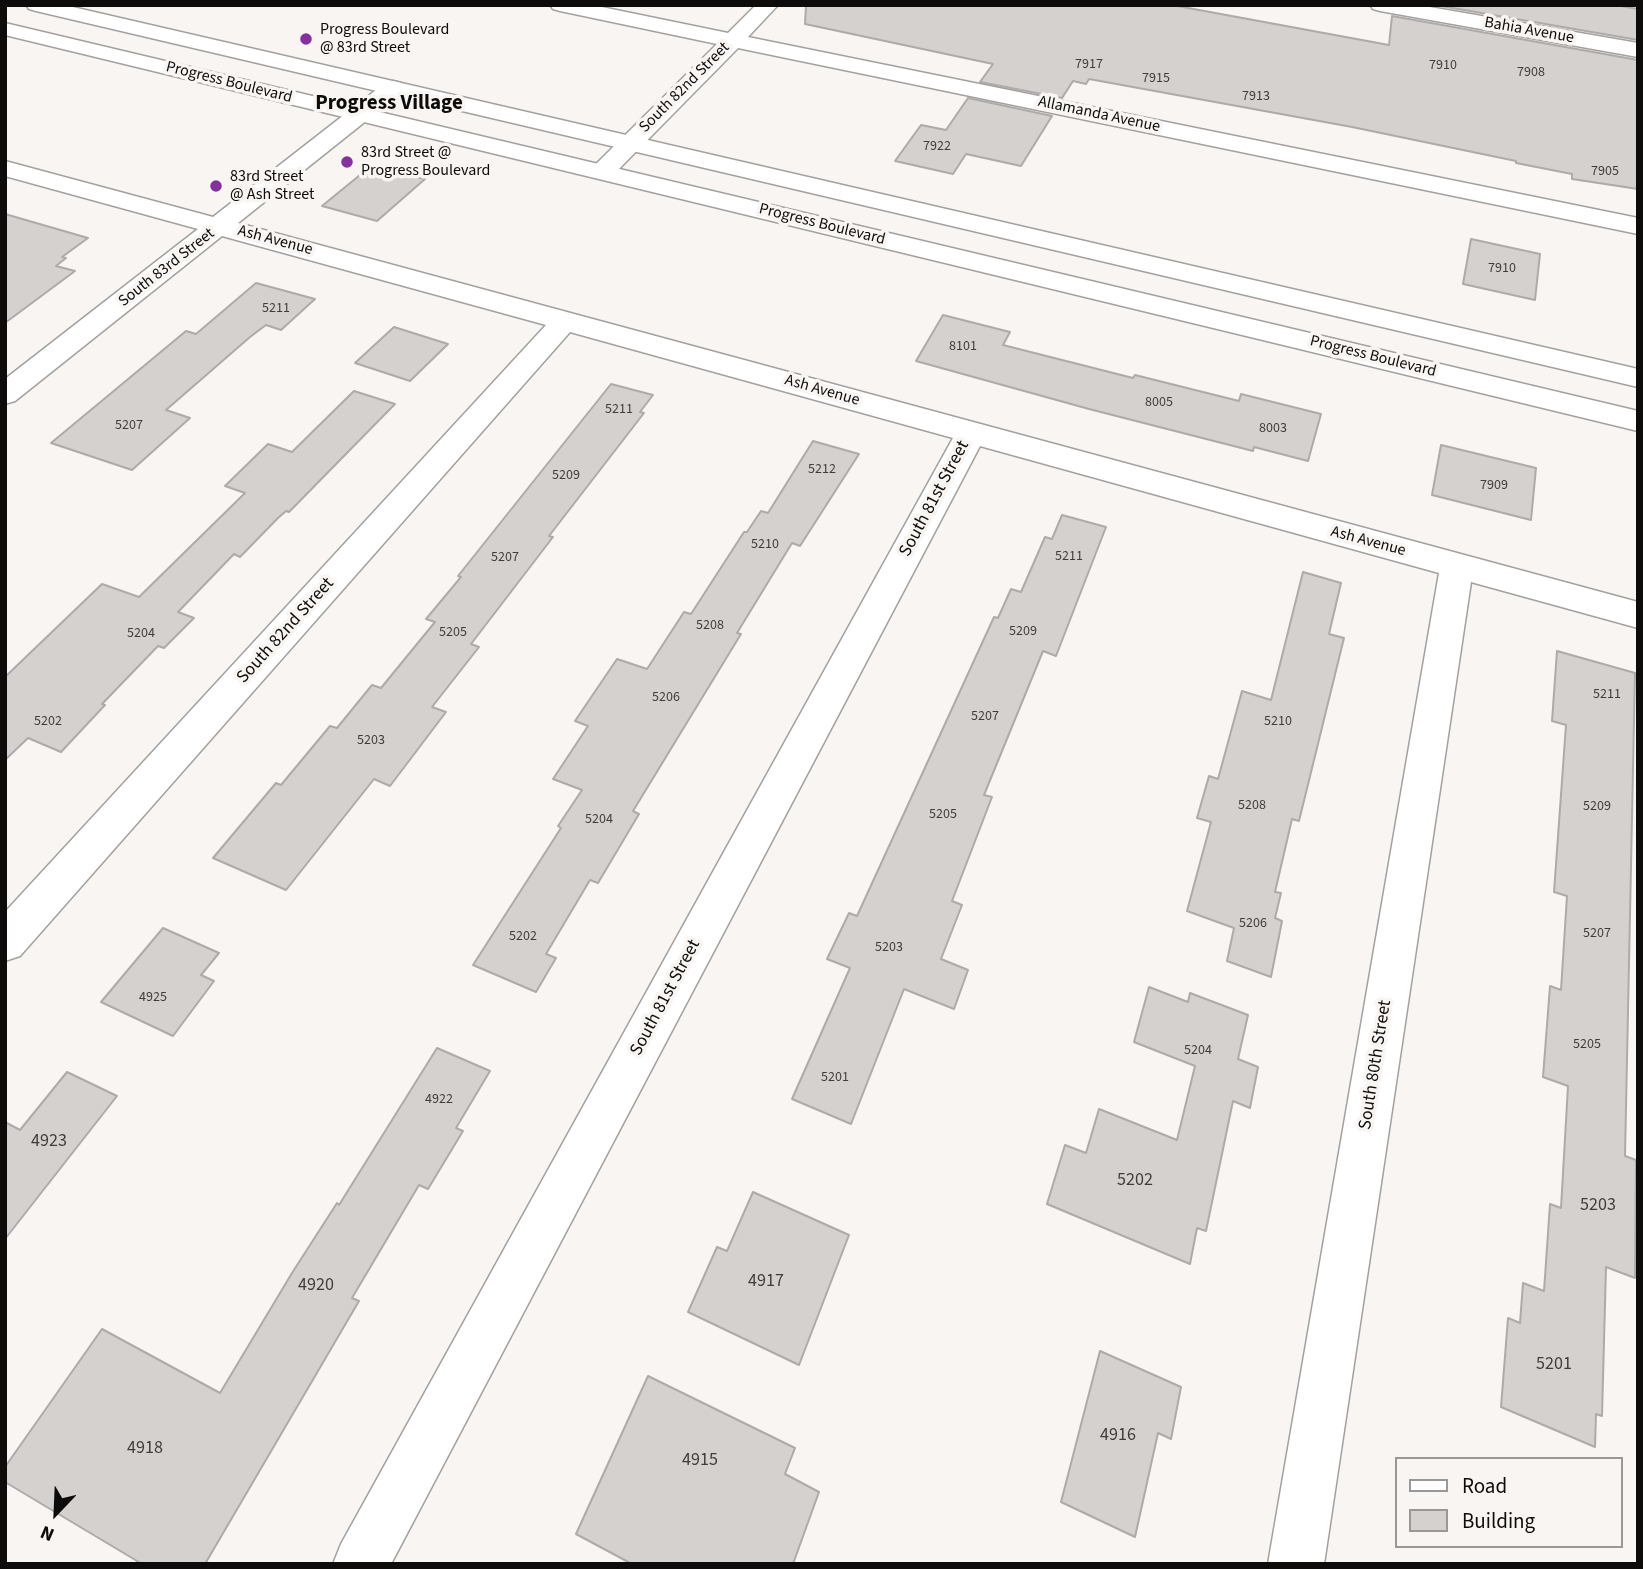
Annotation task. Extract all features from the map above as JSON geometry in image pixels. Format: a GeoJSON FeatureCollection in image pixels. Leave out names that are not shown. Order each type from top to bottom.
{"type":"FeatureCollection","features":[{"type":"Feature","properties":{"kind":"street","name":"Progress Boulevard"},"geometry":{"type":"LineString","coordinates":[[36,5],[1638,378]]}},
{"type":"Feature","properties":{"kind":"street","name":"Allamanda Avenue"},"geometry":{"type":"LineString","coordinates":[[560,5],[1638,226]]}},
{"type":"Feature","properties":{"kind":"street","name":"South 82nd Street"},"geometry":{"type":"LineString","coordinates":[[602,172],[768,5]]}},
{"type":"Feature","properties":{"kind":"street","name":"Bahia Avenue"},"geometry":{"type":"LineString","coordinates":[[1380,5],[1638,50]]}},
{"type":"Feature","properties":{"kind":"street","name":"Progress Boulevard"},"geometry":{"type":"LineString","coordinates":[[5,29],[1638,421]]}},
{"type":"Feature","properties":{"kind":"street","name":"South 83rd Street"},"geometry":{"type":"LineString","coordinates":[[5,394],[393,88]]}},
{"type":"Feature","properties":{"kind":"street","name":"Ash Avenue"},"geometry":{"type":"LineString","coordinates":[[5,168],[1638,615]]}},
{"type":"Feature","properties":{"kind":"street","name":"South 82nd Street"},"geometry":{"type":"LineString","coordinates":[[5,942],[566,320]]}},
{"type":"Feature","properties":{"kind":"street"},"geometry":{"type":"LineString","coordinates":[[1382,359],[1391,320]]}},
{"type":"Feature","properties":{"kind":"street","name":"South 81st Street"},"geometry":{"type":"LineString","coordinates":[[361,1564],[971,433]]}},
{"type":"Feature","properties":{"kind":"street","name":"South 80th Street"},"geometry":{"type":"LineString","coordinates":[[1296,1564],[1457,566]]}},
{"type":"Feature","properties":{"kind":"building"},"geometry":{"type":"Polygon","coordinates":[[[806,5],[1172,5],[1389,45],[1392,16],[1638,60],[1638,189],[1572,179],[1572,174],[1352,127],[1089,79],[1086,84],[1073,81],[1062,98],[980,82],[993,64],[805,24],[806,5]]]}},
{"type":"Feature","properties":{"kind":"building"},"geometry":{"type":"Polygon","coordinates":[[[1435,5],[1615,5],[1638,9],[1638,40],[1435,5]]]}},
{"type":"Feature","properties":{"kind":"building"},"geometry":{"type":"Polygon","coordinates":[[[968,98],[1052,116],[1021,166],[966,154],[953,174],[895,161],[921,125],[946,130],[968,98]]]}},
{"type":"Feature","properties":{"kind":"building"},"geometry":{"type":"Polygon","coordinates":[[[371,166],[425,179],[377,221],[322,206],[371,166]]]}},
{"type":"Feature","properties":{"kind":"building"},"geometry":{"type":"Polygon","coordinates":[[[5,214],[88,238],[62,257],[66,258],[56,266],[75,271],[5,323],[5,214]]]}},
{"type":"Feature","properties":{"kind":"building"},"geometry":{"type":"Polygon","coordinates":[[[1471,239],[1540,254],[1535,300],[1463,284],[1471,239]]]}},
{"type":"Feature","properties":{"kind":"building"},"geometry":{"type":"Polygon","coordinates":[[[256,283],[315,299],[281,330],[266,325],[166,410],[190,418],[132,470],[51,443],[186,331],[196,334],[256,283]]]}},
{"type":"Feature","properties":{"kind":"building"},"geometry":{"type":"Polygon","coordinates":[[[943,315],[1010,332],[1003,345],[1239,401],[1241,394],[1321,414],[1308,461],[1254,447],[1253,451],[916,361],[943,315]]]}},
{"type":"Feature","properties":{"kind":"building"},"geometry":{"type":"Polygon","coordinates":[[[394,327],[448,344],[410,381],[355,363],[394,327]]]}},
{"type":"Feature","properties":{"kind":"building"},"geometry":{"type":"Polygon","coordinates":[[[611,384],[653,395],[640,412],[644,413],[549,536],[553,537],[471,644],[479,647],[432,707],[446,712],[390,786],[374,779],[286,890],[213,858],[276,783],[281,785],[330,726],[337,728],[372,685],[381,688],[435,622],[426,619],[461,577],[458,576],[611,384]]]}},
{"type":"Feature","properties":{"kind":"building"},"geometry":{"type":"Polygon","coordinates":[[[354,391],[395,404],[289,512],[286,511],[278,518],[240,557],[234,554],[178,612],[194,618],[164,648],[158,646],[102,704],[105,705],[61,752],[28,738],[5,760],[5,677],[102,584],[139,597],[245,493],[225,486],[268,444],[292,452],[354,391]]]}},
{"type":"Feature","properties":{"kind":"building"},"geometry":{"type":"Polygon","coordinates":[[[813,441],[859,454],[800,546],[792,543],[737,633],[741,634],[633,811],[639,814],[598,883],[590,880],[546,954],[556,958],[536,992],[473,965],[561,828],[558,826],[582,790],[553,779],[588,726],[575,721],[617,659],[647,669],[684,612],[691,614],[744,532],[747,532],[761,511],[768,513],[813,441]]]}},
{"type":"Feature","properties":{"kind":"building"},"geometry":{"type":"Polygon","coordinates":[[[1441,445],[1536,468],[1531,520],[1432,495],[1441,445]]]}},
{"type":"Feature","properties":{"kind":"building"},"geometry":{"type":"Polygon","coordinates":[[[1062,515],[1106,527],[1056,656],[1043,651],[984,795],[992,797],[952,901],[962,905],[941,959],[968,970],[954,1009],[904,989],[851,1124],[792,1099],[850,968],[827,959],[849,913],[857,916],[994,617],[998,618],[1011,589],[1021,592],[1045,537],[1052,539],[1062,515]]]}},
{"type":"Feature","properties":{"kind":"building"},"geometry":{"type":"Polygon","coordinates":[[[1303,572],[1341,583],[1329,634],[1344,638],[1299,821],[1292,819],[1275,892],[1281,893],[1275,918],[1282,921],[1271,977],[1227,961],[1234,928],[1187,911],[1211,822],[1197,818],[1209,776],[1218,779],[1242,691],[1271,700],[1303,572]]]}},
{"type":"Feature","properties":{"kind":"building"},"geometry":{"type":"Polygon","coordinates":[[[1557,651],[1635,673],[1625,1156],[1636,1160],[1635,1278],[1606,1267],[1602,1416],[1596,1414],[1595,1447],[1501,1407],[1508,1318],[1520,1323],[1523,1283],[1544,1291],[1550,1204],[1561,1208],[1568,1086],[1543,1077],[1550,986],[1561,990],[1567,896],[1554,892],[1566,725],[1552,721],[1557,651]]]}},
{"type":"Feature","properties":{"kind":"building"},"geometry":{"type":"Polygon","coordinates":[[[163,928],[219,953],[201,975],[214,981],[173,1036],[101,1002],[163,928]]]}},
{"type":"Feature","properties":{"kind":"building"},"geometry":{"type":"Polygon","coordinates":[[[1149,987],[1188,1002],[1190,993],[1248,1015],[1238,1059],[1258,1067],[1250,1108],[1233,1101],[1206,1231],[1197,1228],[1190,1264],[1047,1204],[1065,1145],[1086,1153],[1099,1109],[1177,1140],[1195,1066],[1134,1042],[1149,987]]]}},
{"type":"Feature","properties":{"kind":"building"},"geometry":{"type":"Polygon","coordinates":[[[437,1048],[490,1071],[456,1128],[463,1131],[428,1189],[419,1185],[352,1298],[359,1301],[205,1564],[142,1564],[5,1482],[5,1467],[102,1329],[220,1393],[292,1273],[337,1203],[339,1205],[437,1048]]]}},
{"type":"Feature","properties":{"kind":"building"},"geometry":{"type":"Polygon","coordinates":[[[67,1072],[117,1096],[5,1239],[5,1122],[20,1130],[67,1072]]]}},
{"type":"Feature","properties":{"kind":"building"},"geometry":{"type":"Polygon","coordinates":[[[753,1192],[849,1235],[799,1365],[688,1312],[717,1247],[727,1251],[753,1192]]]}},
{"type":"Feature","properties":{"kind":"building"},"geometry":{"type":"Polygon","coordinates":[[[1100,1351],[1181,1387],[1171,1439],[1158,1433],[1135,1537],[1061,1502],[1100,1351]]]}},
{"type":"Feature","properties":{"kind":"building"},"geometry":{"type":"Polygon","coordinates":[[[648,1376],[795,1448],[785,1474],[819,1492],[793,1564],[632,1564],[576,1534],[648,1376]]]}},
{"type":"Feature","properties":{"kind":"place","name":"Progress Boulevard @ 83rd Street"},"geometry":{"type":"Point","coordinates":[306,39]}},
{"type":"Feature","properties":{"kind":"place","name":"83rd Street @ Progress Boulevard"},"geometry":{"type":"Point","coordinates":[347,162]}},
{"type":"Feature","properties":{"kind":"place","name":"83rd Street @ Ash Street"},"geometry":{"type":"Point","coordinates":[216,186]}},
{"type":"Feature","properties":{"kind":"district","name":"Progress Village"},"geometry":{"type":"Point","coordinates":[389,104]}}]}
